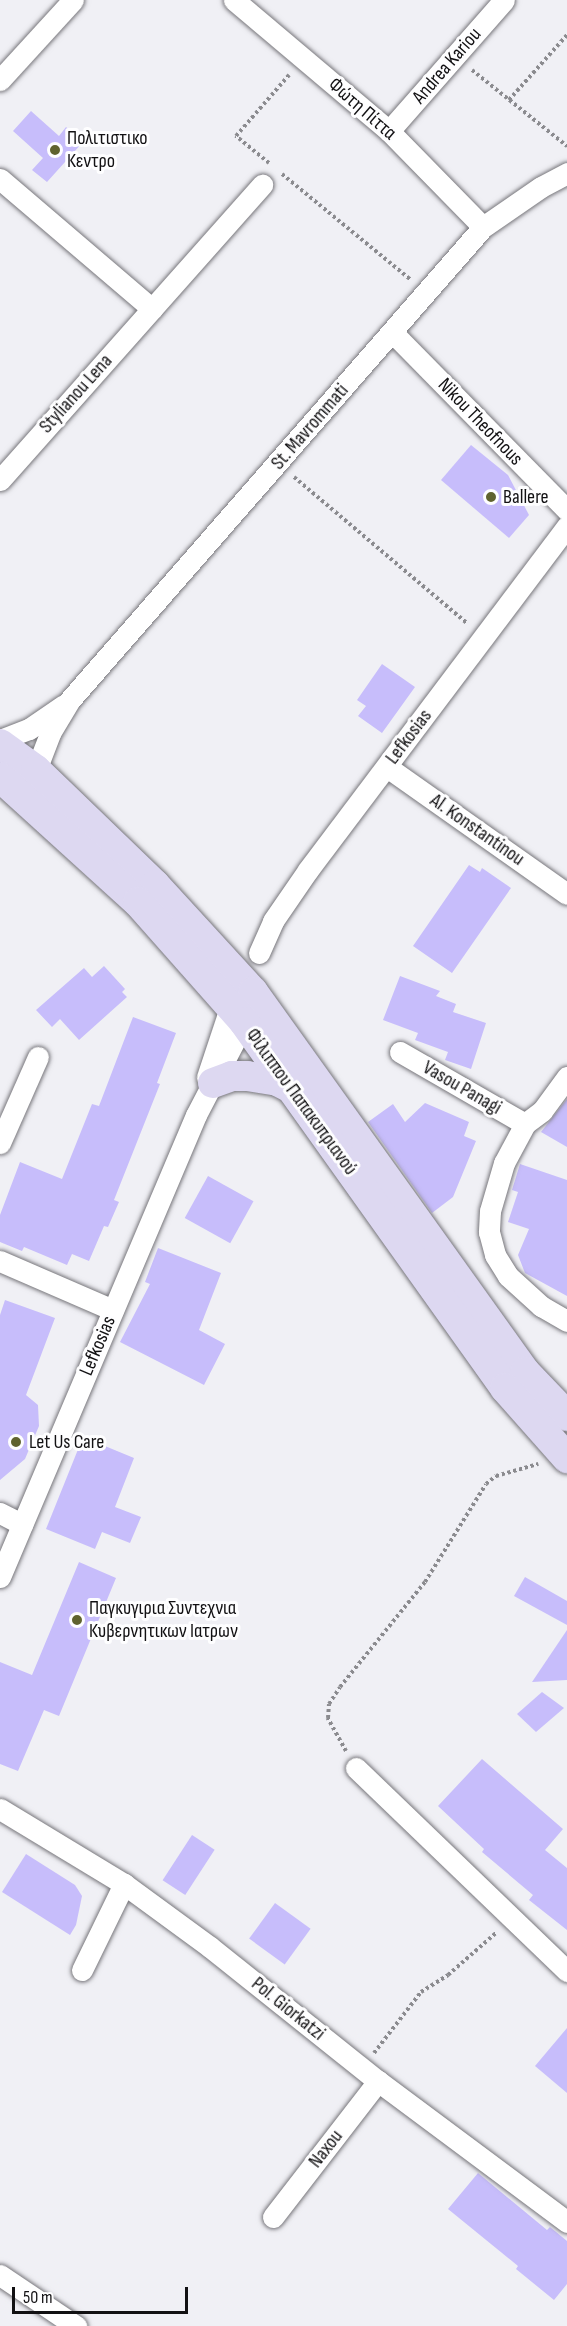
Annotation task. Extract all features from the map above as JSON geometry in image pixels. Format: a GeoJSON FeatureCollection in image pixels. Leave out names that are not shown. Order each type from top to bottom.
{"type":"FeatureCollection","features":[{"type":"Feature","properties":{"kind":"main road","name":"Φίλιππου Παπακυπριανού"},"geometry":{"type":"LineString","coordinates":[[0,742],[36,770],[156,885],[525,1372],[567,1416]]}},
{"type":"Feature","properties":{"kind":"main road","name":"Φίλιππου Παπακυπριανού"},"geometry":{"type":"LineString","coordinates":[[0,777],[243,1001],[293,1089],[505,1388],[566,1456]]}},
{"type":"Feature","properties":{"kind":"main road"},"geometry":{"type":"LineString","coordinates":[[213,1083],[232,1076],[247,1076],[277,1082],[293,1089]]}},
{"type":"Feature","properties":{"kind":"street"},"geometry":{"type":"LineString","coordinates":[[0,80],[73,0]]}},
{"type":"Feature","properties":{"kind":"street","name":"Φώτη Πίττα"},"geometry":{"type":"LineString","coordinates":[[234,0],[389,131],[483,227]]}},
{"type":"Feature","properties":{"kind":"street","name":"Andrea Kariou"},"geometry":{"type":"LineString","coordinates":[[389,131],[504,0]]}},
{"type":"Feature","properties":{"kind":"street","name":"St. Mavrommati"},"geometry":{"type":"LineString","coordinates":[[36,770],[50,733],[69,701],[279,464],[483,227],[541,187],[567,173]]}},
{"type":"Feature","properties":{"kind":"street"},"geometry":{"type":"LineString","coordinates":[[0,179],[152,309]]}},
{"type":"Feature","properties":{"kind":"street","name":"Stylianou Lena"},"geometry":{"type":"LineString","coordinates":[[0,480],[262,185]]}},
{"type":"Feature","properties":{"kind":"street","name":"Nikou Theofnous"},"geometry":{"type":"LineString","coordinates":[[393,333],[567,510]]}},
{"type":"Feature","properties":{"kind":"street","name":"Lefkosias"},"geometry":{"type":"LineString","coordinates":[[259,953],[273,921],[308,870],[567,526]]}},
{"type":"Feature","properties":{"kind":"street","name":"St. Mavrommati"},"geometry":{"type":"LineString","coordinates":[[0,742],[29,729],[69,701]]}},
{"type":"Feature","properties":{"kind":"street","name":"Al. Konstantinou"},"geometry":{"type":"LineString","coordinates":[[387,767],[567,894]]}},
{"type":"Feature","properties":{"kind":"street","name":"Lefkosias"},"geometry":{"type":"LineString","coordinates":[[196,1115],[213,1083],[243,1001]]}},
{"type":"Feature","properties":{"kind":"street","name":"Lefkosias"},"geometry":{"type":"LineString","coordinates":[[0,1577],[243,1001]]}},
{"type":"Feature","properties":{"kind":"street","name":"Vasou Panagi"},"geometry":{"type":"LineString","coordinates":[[400,1052],[525,1125]]}},
{"type":"Feature","properties":{"kind":"street"},"geometry":{"type":"LineString","coordinates":[[0,1143],[38,1057]]}},
{"type":"Feature","properties":{"kind":"street"},"geometry":{"type":"LineString","coordinates":[[567,1077],[542,1111],[525,1125],[504,1163],[490,1211],[489,1232],[495,1256],[508,1276],[541,1306],[567,1321]]}},
{"type":"Feature","properties":{"kind":"street"},"geometry":{"type":"LineString","coordinates":[[0,1261],[113,1310]]}},
{"type":"Feature","properties":{"kind":"street"},"geometry":{"type":"LineString","coordinates":[[0,1513],[22,1524]]}},
{"type":"Feature","properties":{"kind":"street"},"geometry":{"type":"LineString","coordinates":[[356,1768],[567,1971]]}},
{"type":"Feature","properties":{"kind":"street","name":"Pol. Giorkatzi"},"geometry":{"type":"LineString","coordinates":[[0,1809],[124,1884],[210,1947],[370,2074],[567,2222]]}},
{"type":"Feature","properties":{"kind":"street"},"geometry":{"type":"LineString","coordinates":[[82,1970],[124,1884]]}},
{"type":"Feature","properties":{"kind":"street","name":"Naxou"},"geometry":{"type":"LineString","coordinates":[[273,2217],[370,2074]]}},
{"type":"Feature","properties":{"kind":"street"},"geometry":{"type":"LineString","coordinates":[[0,2275],[76,2326]]}},
{"type":"Feature","properties":{"kind":"path"},"geometry":{"type":"LineString","coordinates":[[509,100],[567,35]]}},
{"type":"Feature","properties":{"kind":"path"},"geometry":{"type":"LineString","coordinates":[[455,56],[567,146]]}},
{"type":"Feature","properties":{"kind":"path"},"geometry":{"type":"LineString","coordinates":[[303,58],[236,136],[427,293]]}},
{"type":"Feature","properties":{"kind":"path"},"geometry":{"type":"LineString","coordinates":[[279,464],[484,637]]}},
{"type":"Feature","properties":{"kind":"path"},"geometry":{"type":"LineString","coordinates":[[356,1768],[328,1718],[329,1704],[340,1687],[424,1582],[486,1484],[496,1476],[566,1456]]}},
{"type":"Feature","properties":{"kind":"path"},"geometry":{"type":"LineString","coordinates":[[370,2074],[421,1992],[448,1975],[512,1919]]}},
{"type":"Feature","properties":{"kind":"building","name":"Πολιτιστικο Κεντρο"},"geometry":{"type":"Polygon","coordinates":[[[31,111],[59,136],[66,127],[83,142],[47,182],[32,170],[43,158],[13,131],[31,111]]]}},
{"type":"Feature","properties":{"kind":"building","name":"Ballere"},"geometry":{"type":"Polygon","coordinates":[[[471,445],[508,475],[529,515],[509,538],[441,480],[471,445]]]}},
{"type":"Feature","properties":{"kind":"building"},"geometry":{"type":"Polygon","coordinates":[[[382,664],[415,687],[382,733],[358,716],[366,706],[357,700],[382,664]]]}},
{"type":"Feature","properties":{"kind":"building"},"geometry":{"type":"Polygon","coordinates":[[[469,865],[480,872],[482,868],[511,888],[452,973],[413,946],[469,865]]]}},
{"type":"Feature","properties":{"kind":"building"},"geometry":{"type":"Polygon","coordinates":[[[104,966],[125,989],[122,992],[127,997],[79,1040],[60,1019],[52,1027],[36,1010],[84,968],[92,977],[104,966]]]}},
{"type":"Feature","properties":{"kind":"building"},"geometry":{"type":"Polygon","coordinates":[[[400,976],[440,991],[436,996],[456,1004],[453,1012],[486,1023],[471,1069],[445,1060],[448,1052],[415,1040],[418,1033],[383,1020],[400,976]]]}},
{"type":"Feature","properties":{"kind":"building"},"geometry":{"type":"Polygon","coordinates":[[[133,1017],[176,1033],[157,1083],[160,1084],[114,1200],[119,1202],[108,1227],[104,1226],[89,1261],[72,1254],[67,1265],[24,1247],[22,1251],[0,1242],[0,1215],[20,1162],[62,1179],[92,1104],[99,1106],[133,1017]]]}},
{"type":"Feature","properties":{"kind":"building"},"geometry":{"type":"Polygon","coordinates":[[[567,1099],[567,1147],[541,1132],[567,1099]]]}},
{"type":"Feature","properties":{"kind":"building"},"geometry":{"type":"Polygon","coordinates":[[[425,1103],[469,1122],[464,1136],[476,1141],[453,1197],[432,1213],[368,1122],[393,1104],[405,1122],[425,1103]]]}},
{"type":"Feature","properties":{"kind":"building"},"geometry":{"type":"Polygon","coordinates":[[[520,1164],[567,1180],[567,1296],[525,1273],[518,1255],[529,1229],[508,1222],[518,1192],[512,1190],[520,1164]]]}},
{"type":"Feature","properties":{"kind":"building"},"geometry":{"type":"Polygon","coordinates":[[[208,1176],[253,1201],[230,1243],[185,1218],[208,1176]]]}},
{"type":"Feature","properties":{"kind":"building"},"geometry":{"type":"Polygon","coordinates":[[[158,1248],[221,1273],[199,1330],[225,1344],[204,1385],[120,1342],[150,1284],[145,1282],[158,1248]]]}},
{"type":"Feature","properties":{"kind":"building"},"geometry":{"type":"Polygon","coordinates":[[[5,1300],[55,1318],[26,1395],[38,1405],[39,1426],[25,1459],[0,1480],[0,1315],[5,1300]]]}},
{"type":"Feature","properties":{"kind":"building"},"geometry":{"type":"Polygon","coordinates":[[[83,1437],[134,1458],[115,1507],[141,1517],[130,1543],[102,1532],[95,1549],[46,1529],[83,1437]]]}},
{"type":"Feature","properties":{"kind":"building","name":"Παγκυγιρια Συντεχνια Κυβερνητικων Ιατρων"},"geometry":{"type":"Polygon","coordinates":[[[79,1562],[116,1578],[59,1716],[44,1710],[18,1771],[0,1764],[0,1662],[32,1675],[79,1562]]]}},
{"type":"Feature","properties":{"kind":"building"},"geometry":{"type":"Polygon","coordinates":[[[525,1577],[567,1601],[567,1625],[514,1596],[525,1577]]]}},
{"type":"Feature","properties":{"kind":"building"},"geometry":{"type":"Polygon","coordinates":[[[567,1630],[567,1680],[532,1682],[567,1630]]]}},
{"type":"Feature","properties":{"kind":"building"},"geometry":{"type":"Polygon","coordinates":[[[542,1692],[564,1708],[536,1732],[517,1714],[542,1692]]]}},
{"type":"Feature","properties":{"kind":"building"},"geometry":{"type":"Polygon","coordinates":[[[482,1759],[563,1829],[545,1850],[567,1868],[567,1930],[529,1900],[533,1895],[482,1852],[484,1849],[438,1806],[482,1759]]]}},
{"type":"Feature","properties":{"kind":"building"},"geometry":{"type":"Polygon","coordinates":[[[192,1835],[215,1850],[185,1895],[163,1880],[192,1835]]]}},
{"type":"Feature","properties":{"kind":"building"},"geometry":{"type":"Polygon","coordinates":[[[26,1854],[75,1885],[82,1896],[76,1925],[70,1935],[2,1892],[26,1854]]]}},
{"type":"Feature","properties":{"kind":"building"},"geometry":{"type":"Polygon","coordinates":[[[275,1903],[311,1929],[285,1964],[249,1939],[275,1903]]]}},
{"type":"Feature","properties":{"kind":"building"},"geometry":{"type":"Polygon","coordinates":[[[567,2028],[567,2093],[535,2066],[567,2028]]]}},
{"type":"Feature","properties":{"kind":"building"},"geometry":{"type":"Polygon","coordinates":[[[478,2173],[547,2230],[550,2227],[567,2241],[567,2284],[554,2300],[516,2269],[518,2266],[448,2209],[478,2173]]]}},
{"type":"Feature","properties":{"kind":"place","name":"Πολιτιστικο Κεντρο"},"geometry":{"type":"Point","coordinates":[55,150]}},
{"type":"Feature","properties":{"kind":"place","name":"Ballere"},"geometry":{"type":"Point","coordinates":[491,497]}},
{"type":"Feature","properties":{"kind":"place","name":"Let Us Care"},"geometry":{"type":"Point","coordinates":[16,1442]}},
{"type":"Feature","properties":{"kind":"place","name":"Παγκυγιρια Συντεχνια Κυβερνητικων Ιατρων"},"geometry":{"type":"Point","coordinates":[77,1620]}}]}
